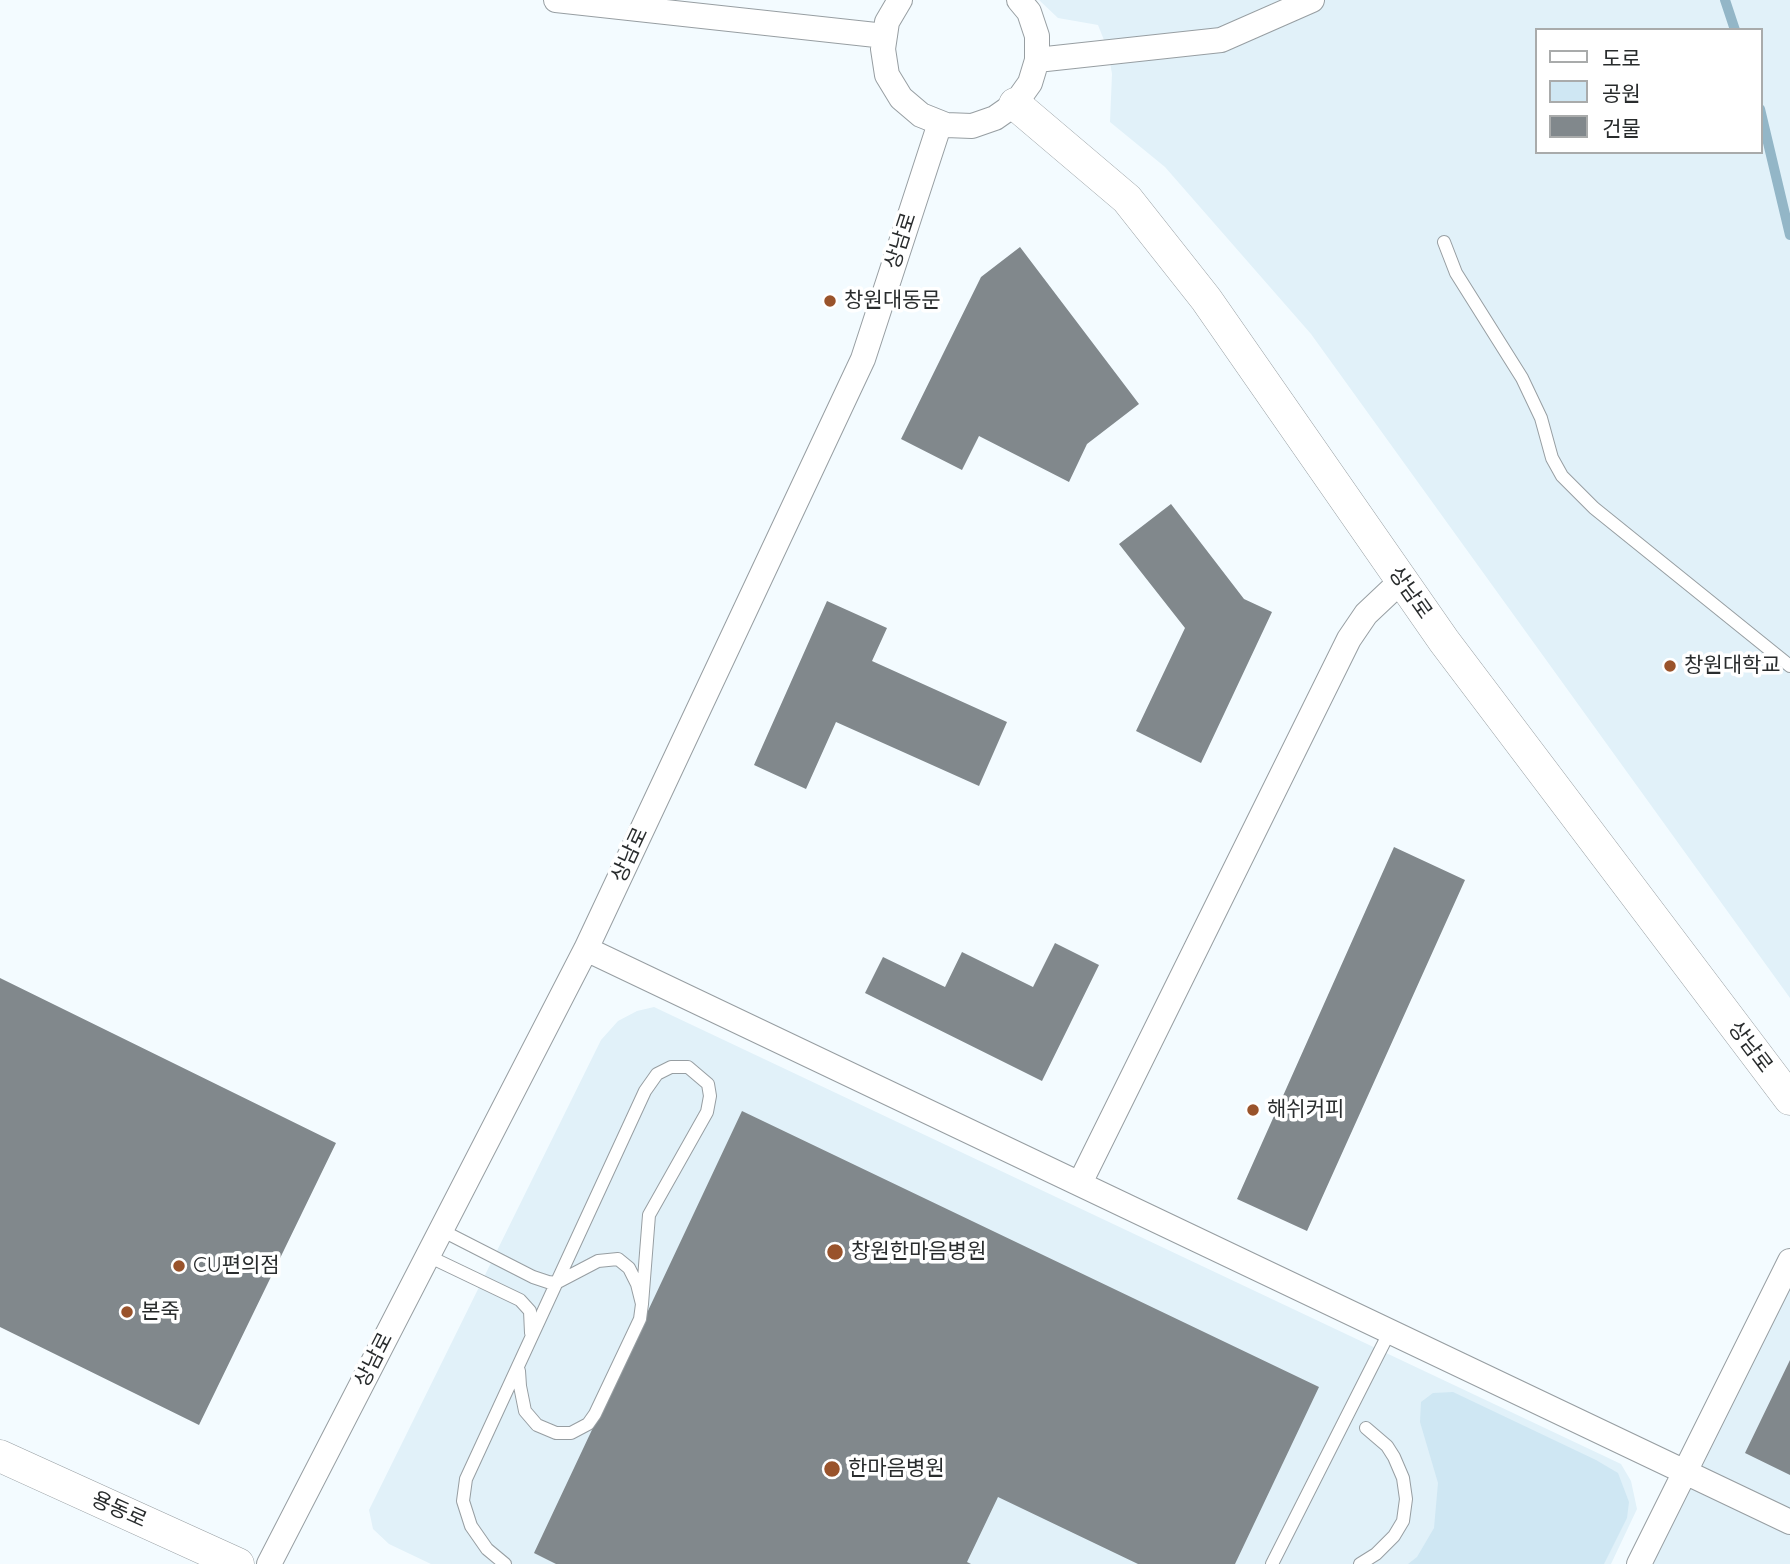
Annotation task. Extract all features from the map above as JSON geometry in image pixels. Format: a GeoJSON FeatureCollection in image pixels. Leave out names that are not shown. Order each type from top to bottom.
{"type":"FeatureCollection","features":[{"type":"Feature","properties":{"kind":"street"},"geometry":{"type":"LineString","coordinates":[[556,0],[885,36]]}},
{"type":"Feature","properties":{"kind":"street"},"geometry":{"type":"LineString","coordinates":[[900,0],[887,23],[883,49],[887,75],[901,98],[921,115],[940,123],[972,126],[995,118],[1015,103],[1030,83],[1037,60],[1037,36],[1028,12],[1019,0]]}},
{"type":"Feature","properties":{"kind":"street"},"geometry":{"type":"LineString","coordinates":[[1037,60],[1221,40],[1311,0]]}},
{"type":"Feature","properties":{"kind":"street","name":"상남로"},"geometry":{"type":"LineString","coordinates":[[1015,103],[1127,199],[1206,299],[1444,641],[1790,1099]]}},
{"type":"Feature","properties":{"kind":"street","name":"상남로"},"geometry":{"type":"LineString","coordinates":[[269,1564],[586,949],[863,359],[940,123]]}},
{"type":"Feature","properties":{"kind":"street"},"geometry":{"type":"LineString","coordinates":[[1080,1184],[1349,639],[1366,614],[1401,580]]}},
{"type":"Feature","properties":{"kind":"street"},"geometry":{"type":"LineString","coordinates":[[586,949],[1790,1522]]}},
{"type":"Feature","properties":{"kind":"street"},"geometry":{"type":"LineString","coordinates":[[1639,1564],[1790,1261]]}},
{"type":"Feature","properties":{"kind":"street","name":"용동로"},"geometry":{"type":"LineString","coordinates":[[0,1456],[238,1564]]}},
{"type":"Feature","properties":{"kind":"lane"},"geometry":{"type":"LineString","coordinates":[[1444,242],[1456,273],[1522,378],[1541,418],[1552,458],[1562,476],[1594,508],[1790,666]]}},
{"type":"Feature","properties":{"kind":"lane"},"geometry":{"type":"LineString","coordinates":[[428,1256],[520,1300],[530,1311],[532,1330],[521,1362],[520,1386],[525,1411],[537,1425],[556,1433],[570,1433],[588,1424],[640,1319],[649,1215],[706,1112],[710,1096],[708,1084],[688,1067],[671,1067],[657,1074],[645,1091],[556,1283],[521,1362],[467,1479],[463,1501],[471,1526],[487,1549],[505,1564]]}},
{"type":"Feature","properties":{"kind":"lane"},"geometry":{"type":"LineString","coordinates":[[441,1230],[533,1277],[556,1283],[598,1261],[618,1259],[629,1268],[642,1304]]}},
{"type":"Feature","properties":{"kind":"lane"},"geometry":{"type":"LineString","coordinates":[[1272,1564],[1390,1331]]}},
{"type":"Feature","properties":{"kind":"lane"},"geometry":{"type":"LineString","coordinates":[[1360,1564],[1376,1554],[1394,1536],[1403,1521],[1406,1499],[1403,1478],[1394,1457],[1387,1446],[1366,1428]]}},
{"type":"Feature","properties":{"kind":"shaded area","name":"창원대학교"},"geometry":{"type":"Polygon","coordinates":[[[1039,0],[1790,0],[1790,998],[1311,334],[1165,167],[1110,122],[1112,74],[1108,50],[1098,25],[1058,18],[1039,0]]]}},
{"type":"Feature","properties":{"kind":"shaded area","name":"창원한마음병원"},"geometry":{"type":"Polygon","coordinates":[[[654,1007],[1621,1464],[1631,1481],[1637,1509],[1611,1564],[431,1564],[389,1544],[373,1529],[369,1510],[601,1040],[618,1021],[637,1011],[654,1007]]]}},
{"type":"Feature","properties":{"kind":"shaded area"},"geometry":{"type":"Polygon","coordinates":[[[1790,1277],[1790,1564],[1650,1564],[1790,1277]]]}},
{"type":"Feature","properties":{"kind":"green space"},"geometry":{"type":"Polygon","coordinates":[[[1453,1392],[1618,1473],[1629,1502],[1627,1518],[1604,1564],[1408,1564],[1417,1557],[1434,1528],[1438,1483],[1420,1422],[1421,1402],[1433,1393],[1453,1392]]]}},
{"type":"Feature","properties":{"kind":"building"},"geometry":{"type":"Polygon","coordinates":[[[1020,247],[1139,404],[1087,444],[1069,482],[979,436],[962,470],[901,439],[981,277],[1020,247]]]}},
{"type":"Feature","properties":{"kind":"building"},"geometry":{"type":"Polygon","coordinates":[[[1171,504],[1244,599],[1272,612],[1201,763],[1136,731],[1185,628],[1119,544],[1171,504]]]}},
{"type":"Feature","properties":{"kind":"building"},"geometry":{"type":"Polygon","coordinates":[[[827,601],[887,628],[872,661],[1007,722],[979,786],[836,722],[806,789],[754,765],[827,601]]]}},
{"type":"Feature","properties":{"kind":"building"},"geometry":{"type":"Polygon","coordinates":[[[1394,847],[1465,880],[1307,1231],[1237,1199],[1394,847]]]}},
{"type":"Feature","properties":{"kind":"building"},"geometry":{"type":"Polygon","coordinates":[[[1055,943],[1099,965],[1042,1081],[865,993],[883,957],[945,987],[962,952],[1033,987],[1055,943]]]}},
{"type":"Feature","properties":{"kind":"building"},"geometry":{"type":"Polygon","coordinates":[[[0,978],[336,1143],[199,1425],[0,1327],[0,978]]]}},
{"type":"Feature","properties":{"kind":"building","name":"창원한마음병원"},"geometry":{"type":"Polygon","coordinates":[[[742,1111],[1319,1387],[1235,1564],[1138,1564],[998,1497],[967,1562],[971,1564],[556,1564],[534,1553],[742,1111]]]}},
{"type":"Feature","properties":{"kind":"building"},"geometry":{"type":"Polygon","coordinates":[[[1790,1360],[1790,1475],[1745,1453],[1790,1360]]]}},
{"type":"Feature","properties":{"kind":"waterway"},"geometry":{"type":"LineString","coordinates":[[1725,0],[1734,28]]}},
{"type":"Feature","properties":{"kind":"waterway"},"geometry":{"type":"LineString","coordinates":[[1762,117],[1790,235]]}},
{"type":"Feature","properties":{"kind":"place","name":"창원대동문"},"geometry":{"type":"Point","coordinates":[830,301]}},
{"type":"Feature","properties":{"kind":"place","name":"창원대학교"},"geometry":{"type":"Point","coordinates":[1670,666]}},
{"type":"Feature","properties":{"kind":"place","name":"해쉬커피"},"geometry":{"type":"Point","coordinates":[1253,1110]}},
{"type":"Feature","properties":{"kind":"place","name":"창원한마음병원"},"geometry":{"type":"Point","coordinates":[835,1252]}},
{"type":"Feature","properties":{"kind":"place","name":"CU편의점"},"geometry":{"type":"Point","coordinates":[179,1266]}},
{"type":"Feature","properties":{"kind":"place","name":"본죽"},"geometry":{"type":"Point","coordinates":[127,1312]}},
{"type":"Feature","properties":{"kind":"place","name":"한마음병원"},"geometry":{"type":"Point","coordinates":[832,1469]}}]}
